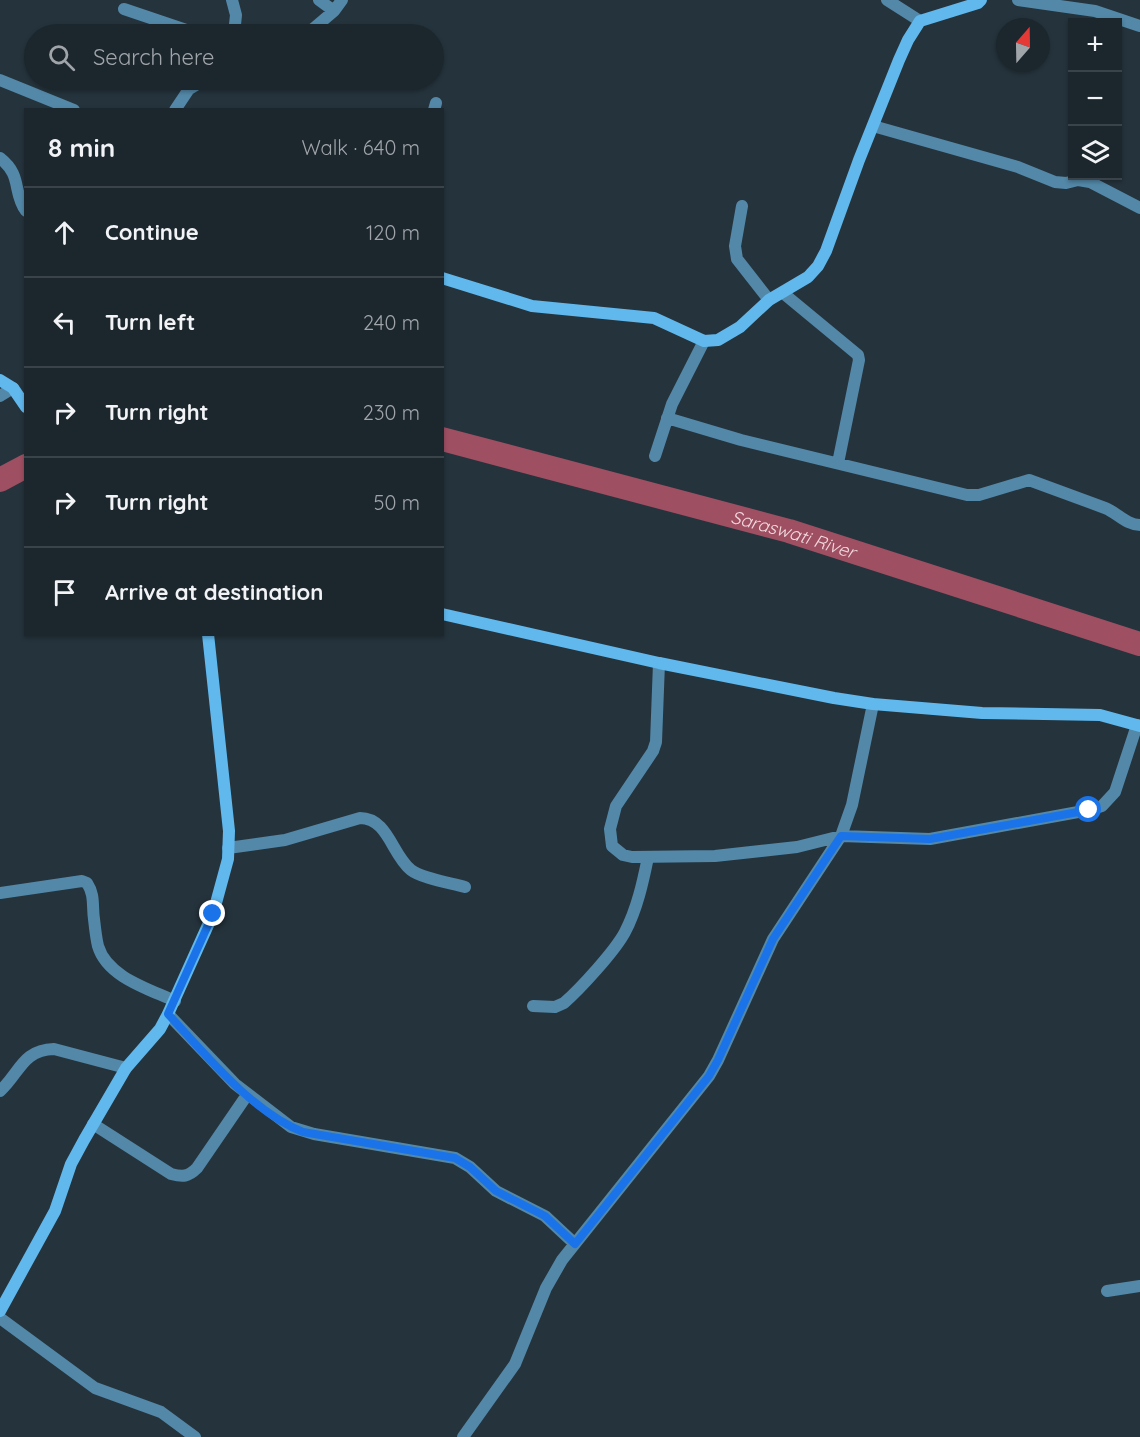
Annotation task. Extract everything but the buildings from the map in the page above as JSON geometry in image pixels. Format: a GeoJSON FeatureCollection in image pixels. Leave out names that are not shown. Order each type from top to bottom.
{"type":"FeatureCollection","features":[{"type":"Feature","properties":{"kind":"street"},"geometry":{"type":"LineString","coordinates":[[232,0],[236,15],[235,24]]}},
{"type":"Feature","properties":{"kind":"street"},"geometry":{"type":"LineString","coordinates":[[319,0],[334,11]]}},
{"type":"Feature","properties":{"kind":"street"},"geometry":{"type":"LineString","coordinates":[[319,24],[334,11],[342,0]]}},
{"type":"Feature","properties":{"kind":"street"},"geometry":{"type":"LineString","coordinates":[[887,0],[920,21]]}},
{"type":"Feature","properties":{"kind":"street"},"geometry":{"type":"LineString","coordinates":[[444,279],[532,306],[654,318],[704,341],[718,340],[740,327],[769,300],[808,277],[818,266],[826,251],[908,40],[920,21],[981,0]]}},
{"type":"Feature","properties":{"kind":"street"},"geometry":{"type":"LineString","coordinates":[[1017,0],[1095,11],[1140,26]]}},
{"type":"Feature","properties":{"kind":"street"},"geometry":{"type":"LineString","coordinates":[[124,9],[168,24]]}},
{"type":"Feature","properties":{"kind":"street"},"geometry":{"type":"LineString","coordinates":[[0,80],[24,90]]}},
{"type":"Feature","properties":{"kind":"street"},"geometry":{"type":"LineString","coordinates":[[25,90],[69,108]]}},
{"type":"Feature","properties":{"kind":"street"},"geometry":{"type":"LineString","coordinates":[[176,108],[188,90]]}},
{"type":"Feature","properties":{"kind":"street"},"geometry":{"type":"LineString","coordinates":[[873,126],[1018,167],[1055,182],[1066,183],[1078,180],[1090,182],[1140,208]]}},
{"type":"Feature","properties":{"kind":"street"},"geometry":{"type":"LineString","coordinates":[[0,158],[15,173],[21,206],[24,210]]}},
{"type":"Feature","properties":{"kind":"street"},"geometry":{"type":"LineString","coordinates":[[742,206],[735,246],[737,259],[769,300]]}},
{"type":"Feature","properties":{"kind":"street"},"geometry":{"type":"LineString","coordinates":[[783,293],[858,354],[859,360],[838,463]]}},
{"type":"Feature","properties":{"kind":"street"},"geometry":{"type":"LineString","coordinates":[[655,456],[667,418],[704,341]]}},
{"type":"Feature","properties":{"kind":"street"},"geometry":{"type":"LineString","coordinates":[[0,380],[21,396]]}},
{"type":"Feature","properties":{"kind":"street"},"geometry":{"type":"LineString","coordinates":[[0,396],[21,396]]}},
{"type":"Feature","properties":{"kind":"street"},"geometry":{"type":"LineString","coordinates":[[667,418],[716,433],[974,495],[1029,480],[1105,508],[1116,513],[1129,524],[1140,525]]}},
{"type":"Feature","properties":{"kind":"street"},"geometry":{"type":"LineString","coordinates":[[444,614],[658,663],[804,693],[873,704],[982,713],[1100,715],[1138,725],[1115,792],[1102,806],[1089,810],[930,839],[841,836],[789,848],[715,856],[632,857],[616,851],[612,846],[609,830],[616,806],[653,751],[657,734],[658,663]]}},
{"type":"Feature","properties":{"kind":"street"},"geometry":{"type":"LineString","coordinates":[[0,1311],[55,1211],[71,1164],[93,1124],[126,1068],[160,1029],[213,914],[223,879],[228,848],[228,811],[208,636]]}},
{"type":"Feature","properties":{"kind":"street"},"geometry":{"type":"LineString","coordinates":[[463,1437],[515,1364],[546,1288],[562,1260],[709,1076],[718,1060],[773,939],[841,836],[852,805],[873,704]]}},
{"type":"Feature","properties":{"kind":"street"},"geometry":{"type":"LineString","coordinates":[[228,848],[285,840],[366,818],[376,822],[411,870],[465,887]]}},
{"type":"Feature","properties":{"kind":"street"},"geometry":{"type":"LineString","coordinates":[[533,1006],[555,1006],[564,1003],[617,945],[624,934],[638,897],[648,857]]}},
{"type":"Feature","properties":{"kind":"street"},"geometry":{"type":"LineString","coordinates":[[0,893],[82,881],[87,884],[93,897],[98,947],[105,961],[120,975],[174,1001]]}},
{"type":"Feature","properties":{"kind":"street"},"geometry":{"type":"LineString","coordinates":[[168,1014],[247,1095],[291,1127],[303,1132],[455,1158],[470,1167],[496,1191],[545,1216],[575,1244]]}},
{"type":"Feature","properties":{"kind":"street"},"geometry":{"type":"LineString","coordinates":[[0,1091],[27,1058],[43,1049],[54,1049],[126,1068]]}},
{"type":"Feature","properties":{"kind":"street"},"geometry":{"type":"LineString","coordinates":[[93,1124],[171,1174],[185,1177],[197,1168],[247,1095]]}},
{"type":"Feature","properties":{"kind":"street"},"geometry":{"type":"LineString","coordinates":[[1107,1291],[1140,1286]]}},
{"type":"Feature","properties":{"kind":"street"},"geometry":{"type":"LineString","coordinates":[[0,1318],[95,1388],[161,1412],[195,1437]]}},
{"type":"Feature","properties":{"kind":"waterway","name":"Saraswati River"},"geometry":{"type":"LineString","coordinates":[[444,440],[789,531],[1140,644]]}},
{"type":"Feature","properties":{"kind":"waterway","name":"Saraswati River"},"geometry":{"type":"LineString","coordinates":[[0,480],[24,467]]}},
{"type":"Feature","properties":{"kind":"route"},"geometry":{"type":"LineString","coordinates":[[213,914],[168,1014],[247,1095],[291,1127],[303,1132],[455,1158],[470,1167],[496,1191],[526,1204],[545,1216],[575,1244],[709,1076],[773,939],[841,836],[930,839],[1089,810]]}}]}
